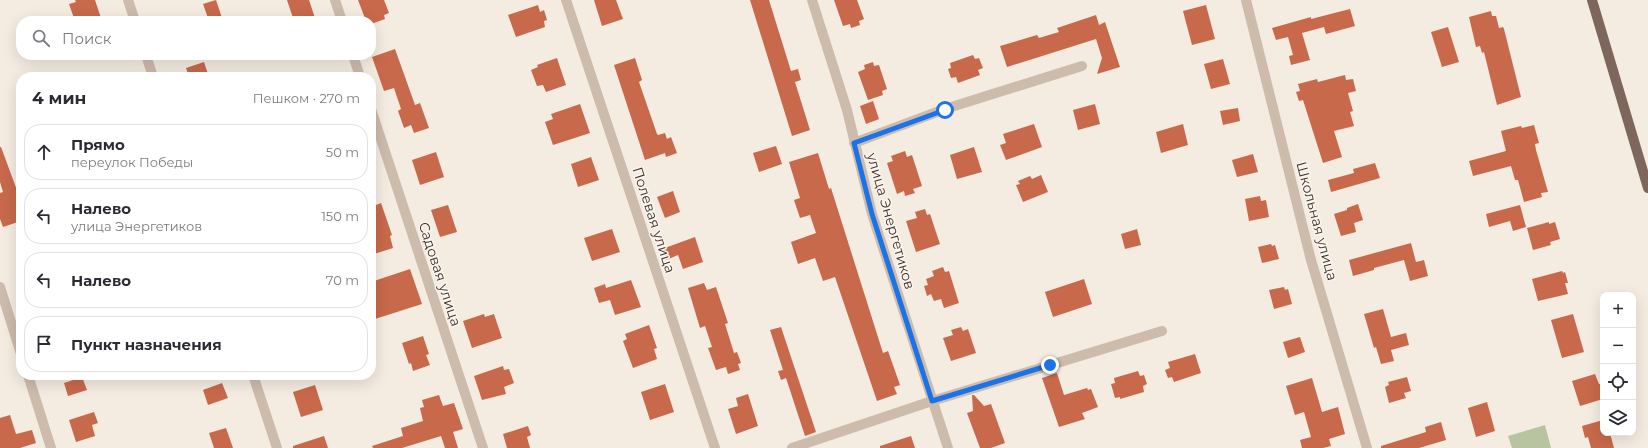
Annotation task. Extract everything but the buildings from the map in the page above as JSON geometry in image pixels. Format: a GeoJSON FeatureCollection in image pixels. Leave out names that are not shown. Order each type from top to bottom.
{"type":"FeatureCollection","features":[{"type":"Feature","properties":{"kind":"main road"},"geometry":{"type":"LineString","coordinates":[[1592,0],[1648,188]]}},
{"type":"Feature","properties":{"kind":"street"},"geometry":{"type":"LineString","coordinates":[[128,0],[133,16]]}},
{"type":"Feature","properties":{"kind":"street"},"geometry":{"type":"LineString","coordinates":[[335,0],[340,16]]}},
{"type":"Feature","properties":{"kind":"street","name":"Полевая улица"},"geometry":{"type":"LineString","coordinates":[[566,0],[715,448]]}},
{"type":"Feature","properties":{"kind":"street","name":"улица Энергетиков"},"geometry":{"type":"LineString","coordinates":[[812,0],[847,110],[872,214],[948,448]]}},
{"type":"Feature","properties":{"kind":"street","name":"Школьная улица"},"geometry":{"type":"LineString","coordinates":[[1246,0],[1311,260],[1367,448]]}},
{"type":"Feature","properties":{"kind":"street"},"geometry":{"type":"LineString","coordinates":[[148,60],[151,72]]}},
{"type":"Feature","properties":{"kind":"street"},"geometry":{"type":"LineString","coordinates":[[355,60],[358,72]]}},
{"type":"Feature","properties":{"kind":"street"},"geometry":{"type":"LineString","coordinates":[[854,143],[945,110],[1082,66]]}},
{"type":"Feature","properties":{"kind":"street","name":"Садовая улица"},"geometry":{"type":"LineString","coordinates":[[376,124],[483,448]]}},
{"type":"Feature","properties":{"kind":"street"},"geometry":{"type":"LineString","coordinates":[[0,287],[16,338]]}},
{"type":"Feature","properties":{"kind":"street"},"geometry":{"type":"LineString","coordinates":[[792,448],[932,401],[1162,331]]}},
{"type":"Feature","properties":{"kind":"street"},"geometry":{"type":"LineString","coordinates":[[30,380],[51,448]]}},
{"type":"Feature","properties":{"kind":"street"},"geometry":{"type":"LineString","coordinates":[[255,380],[277,448]]}},
{"type":"Feature","properties":{"kind":"green space"},"geometry":{"type":"Polygon","coordinates":[[[1545,425],[1551,448],[1512,448],[1508,436],[1545,425]]]}},
{"type":"Feature","properties":{"kind":"route"},"geometry":{"type":"LineString","coordinates":[[945,110],[854,143],[872,214],[932,401],[1050,365]]}}]}
